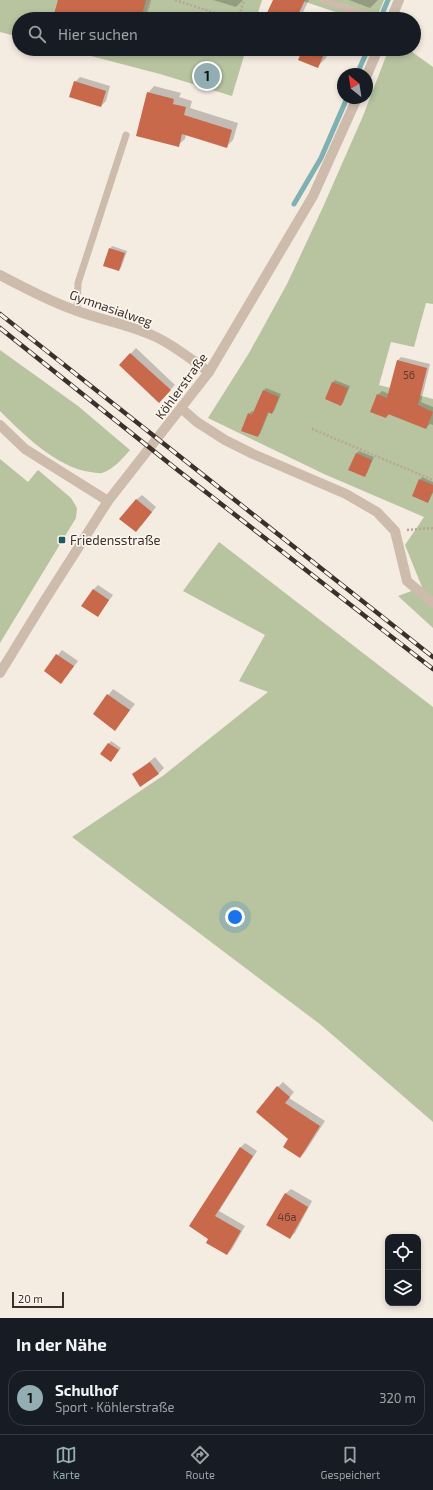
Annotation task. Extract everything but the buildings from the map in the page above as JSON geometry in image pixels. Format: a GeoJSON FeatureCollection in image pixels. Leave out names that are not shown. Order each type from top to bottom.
{"type":"FeatureCollection","features":[{"type":"Feature","properties":{"kind":"street"},"geometry":{"type":"LineString","coordinates":[[394,12],[399,0]]}},
{"type":"Feature","properties":{"kind":"street"},"geometry":{"type":"LineString","coordinates":[[370,68],[375,56]]}},
{"type":"Feature","properties":{"kind":"street","name":"Köhlerstraße"},"geometry":{"type":"LineString","coordinates":[[0,673],[108,501],[182,409],[209,372],[313,196],[354,104]]}},
{"type":"Feature","properties":{"kind":"street","name":"Gymnasialweg"},"geometry":{"type":"LineString","coordinates":[[0,275],[24,288],[77,311],[137,328],[171,345],[209,372]]}},
{"type":"Feature","properties":{"kind":"street"},"geometry":{"type":"LineString","coordinates":[[182,409],[197,422],[225,440],[253,454],[346,494],[377,512],[395,531],[407,582],[433,603]]}},
{"type":"Feature","properties":{"kind":"street"},"geometry":{"type":"LineString","coordinates":[[0,425],[26,448],[108,501]]}},
{"type":"Feature","properties":{"kind":"lane"},"geometry":{"type":"LineString","coordinates":[[323,0],[358,12]]}},
{"type":"Feature","properties":{"kind":"lane"},"geometry":{"type":"LineString","coordinates":[[77,311],[78,283],[126,135]]}},
{"type":"Feature","properties":{"kind":"path"},"geometry":{"type":"LineString","coordinates":[[147,12],[151,0]]}},
{"type":"Feature","properties":{"kind":"path"},"geometry":{"type":"LineString","coordinates":[[175,0],[212,12]]}},
{"type":"Feature","properties":{"kind":"path"},"geometry":{"type":"LineString","coordinates":[[240,12],[244,0]]}},
{"type":"Feature","properties":{"kind":"path"},"geometry":{"type":"LineString","coordinates":[[312,429],[433,480]]}},
{"type":"Feature","properties":{"kind":"path"},"geometry":{"type":"LineString","coordinates":[[395,531],[433,528]]}},
{"type":"Feature","properties":{"kind":"green space"},"geometry":{"type":"Polygon","coordinates":[[[0,0],[262,0],[258,12],[12,12],[12,35],[0,32],[0,0]]]}},
{"type":"Feature","properties":{"kind":"green space"},"geometry":{"type":"Polygon","coordinates":[[[300,0],[384,0],[379,12],[335,12],[300,0]]]}},
{"type":"Feature","properties":{"kind":"green space"},"geometry":{"type":"Polygon","coordinates":[[[91,56],[244,56],[232,96],[160,74],[91,56]]]}},
{"type":"Feature","properties":{"kind":"green space"},"geometry":{"type":"Polygon","coordinates":[[[386,56],[418,56],[433,67],[433,304],[426,303],[414,347],[391,342],[379,385],[433,399],[433,628],[398,596],[422,587],[405,545],[424,517],[324,474],[208,418],[249,353],[287,284],[323,207],[368,104],[373,104],[373,90],[386,56]]]}},
{"type":"Feature","properties":{"kind":"green space"},"geometry":{"type":"Polygon","coordinates":[[[0,350],[78,406],[130,450],[114,466],[102,473],[99,473],[77,469],[65,464],[41,448],[19,430],[0,411],[0,350]]]}},
{"type":"Feature","properties":{"kind":"green space"},"geometry":{"type":"Polygon","coordinates":[[[0,459],[28,482],[38,470],[71,498],[77,508],[76,518],[0,643],[0,459]]]}},
{"type":"Feature","properties":{"kind":"green space"},"geometry":{"type":"Polygon","coordinates":[[[219,542],[433,707],[433,1122],[321,1025],[72,837],[164,775],[268,692],[239,681],[265,635],[183,591],[219,542]]]}},
{"type":"Feature","properties":{"kind":"waterway"},"geometry":{"type":"LineString","coordinates":[[383,12],[388,0]]}},
{"type":"Feature","properties":{"kind":"waterway"},"geometry":{"type":"LineString","coordinates":[[360,68],[365,56]]}},
{"type":"Feature","properties":{"kind":"waterway"},"geometry":{"type":"LineString","coordinates":[[294,204],[321,158],[344,104]]}},
{"type":"Feature","properties":{"kind":"railway"},"geometry":{"type":"LineString","coordinates":[[0,314],[433,657]]}},
{"type":"Feature","properties":{"kind":"railway"},"geometry":{"type":"LineString","coordinates":[[0,328],[175,468],[433,669]]}},
{"type":"Feature","properties":{"kind":"place","name":"Schulhof"},"geometry":{"type":"Point","coordinates":[207,76]}},
{"type":"Feature","properties":{"kind":"place","name":"Friedensstraße"},"geometry":{"type":"Point","coordinates":[62,540]}}]}
